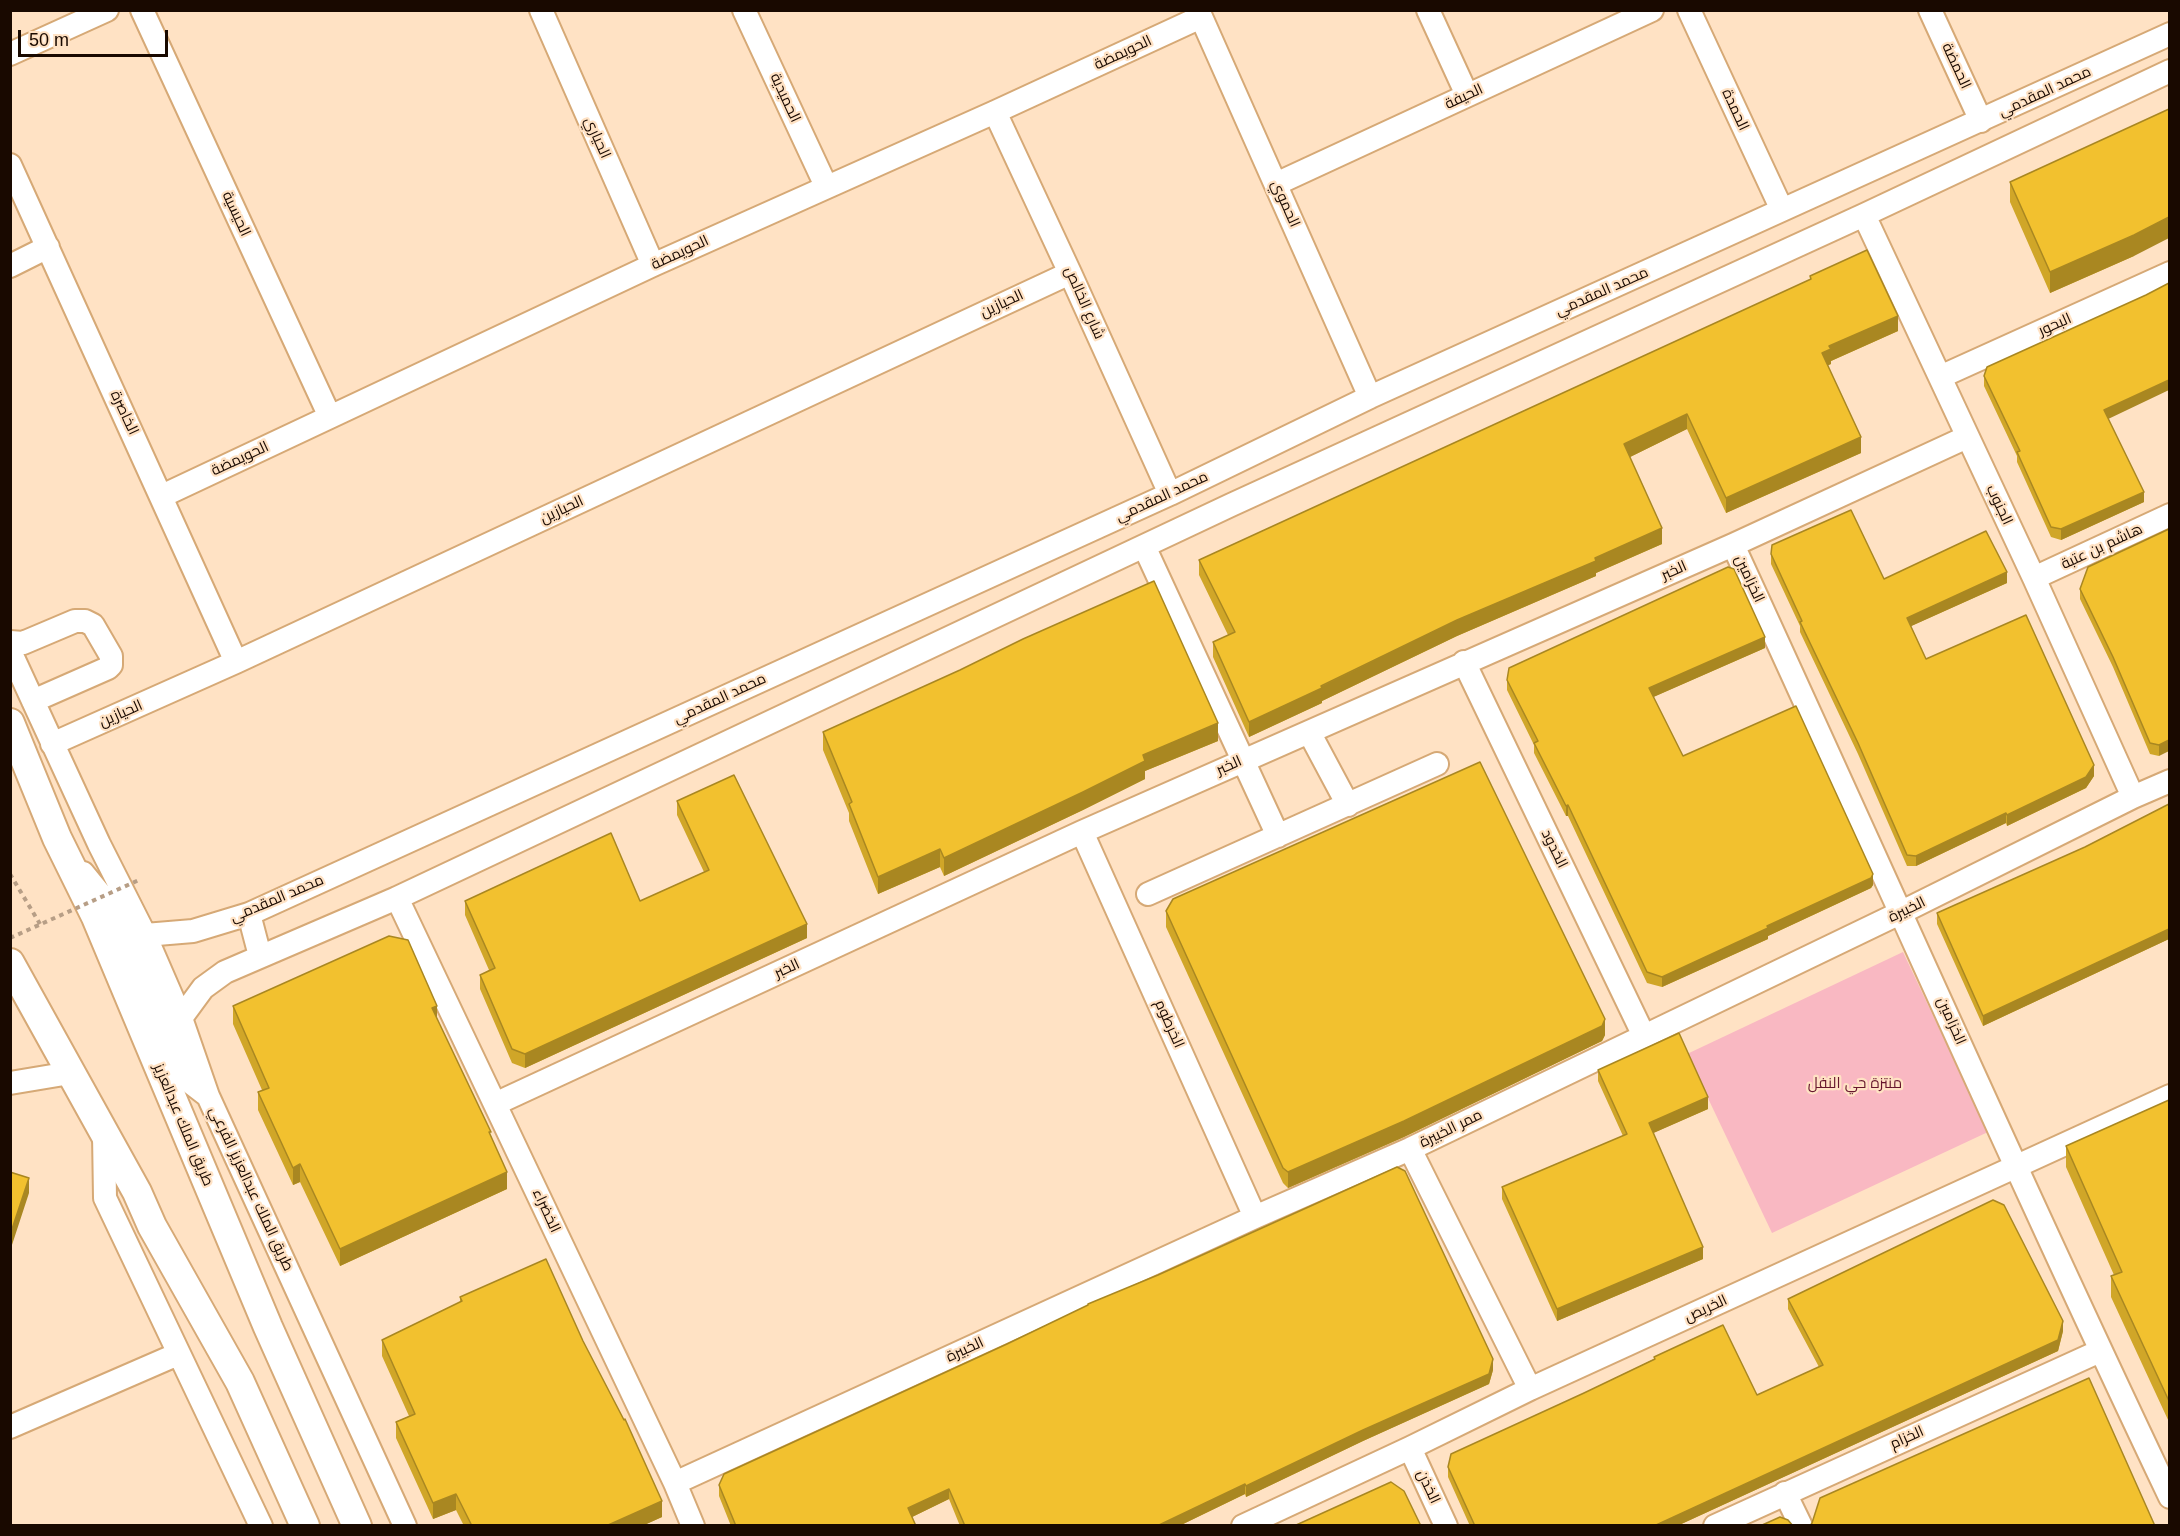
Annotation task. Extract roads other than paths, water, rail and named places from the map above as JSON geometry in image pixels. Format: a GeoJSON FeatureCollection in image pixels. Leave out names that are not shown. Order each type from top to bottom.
{"type":"FeatureCollection","features":[{"type":"Feature","properties":{"kind":"main road","name":"طريق الملك عبدالعزيز"},"geometry":{"type":"LineString","coordinates":[[10,723],[57,838],[96,917],[268,1327],[357,1526]]}},
{"type":"Feature","properties":{"kind":"main road"},"geometry":{"type":"LineString","coordinates":[[10,963],[137,1192],[152,1226],[240,1382],[304,1526]]}},
{"type":"Feature","properties":{"kind":"street"},"geometry":{"type":"LineString","coordinates":[[10,54],[107,10]]}},
{"type":"Feature","properties":{"kind":"street","name":"الحيسية"},"geometry":{"type":"LineString","coordinates":[[142,10],[330,417]]}},
{"type":"Feature","properties":{"kind":"street","name":"الحياري"},"geometry":{"type":"LineString","coordinates":[[541,10],[653,265]]}},
{"type":"Feature","properties":{"kind":"street","name":"الحميدية"},"geometry":{"type":"LineString","coordinates":[[744,10],[826,186]]}},
{"type":"Feature","properties":{"kind":"street"},"geometry":{"type":"LineString","coordinates":[[1428,10],[1467,95]]}},
{"type":"Feature","properties":{"kind":"street","name":"الحيفة"},"geometry":{"type":"LineString","coordinates":[[1276,184],[1652,10]]}},
{"type":"Feature","properties":{"kind":"street","name":"الحمدة"},"geometry":{"type":"LineString","coordinates":[[1689,10],[1782,210]]}},
{"type":"Feature","properties":{"kind":"street","name":"الحمضة"},"geometry":{"type":"LineString","coordinates":[[1930,10],[1981,121]]}},
{"type":"Feature","properties":{"kind":"street","name":"الحويمضة"},"geometry":{"type":"LineString","coordinates":[[162,496],[653,265],[995,112],[1200,14]]}},
{"type":"Feature","properties":{"kind":"street","name":"الحموي"},"geometry":{"type":"LineString","coordinates":[[1200,14],[1370,398]]}},
{"type":"Feature","properties":{"kind":"street","name":"محمد المقدمي"},"geometry":{"type":"LineString","coordinates":[[145,935],[193,931],[249,914],[1170,494],[1370,398],[2169,34]]}},
{"type":"Feature","properties":{"kind":"street"},"geometry":{"type":"LineString","coordinates":[[2113,61],[2127,90]]}},
{"type":"Feature","properties":{"kind":"street"},"geometry":{"type":"LineString","coordinates":[[181,1017],[203,988],[225,972],[397,898],[1231,505],[1864,215],[2169,70]]}},
{"type":"Feature","properties":{"kind":"street","name":"شارع الخالص"},"geometry":{"type":"LineString","coordinates":[[995,112],[1170,494]]}},
{"type":"Feature","properties":{"kind":"street","name":"الخاصرة"},"geometry":{"type":"LineString","coordinates":[[10,165],[236,662]]}},
{"type":"Feature","properties":{"kind":"street","name":"الجنوب"},"geometry":{"type":"LineString","coordinates":[[1864,215],[2034,578],[2133,797]]}},
{"type":"Feature","properties":{"kind":"street"},"geometry":{"type":"LineString","coordinates":[[10,266],[48,248]]}},
{"type":"Feature","properties":{"kind":"street","name":"الحيازين"},"geometry":{"type":"LineString","coordinates":[[52,744],[236,662],[1070,273]]}},
{"type":"Feature","properties":{"kind":"street","name":"البحور"},"geometry":{"type":"LineString","coordinates":[[1940,377],[2169,273]]}},
{"type":"Feature","properties":{"kind":"street","name":"الخبر"},"geometry":{"type":"LineString","coordinates":[[495,1104],[1082,832],[1733,545],[1967,437]]}},
{"type":"Feature","properties":{"kind":"street"},"geometry":{"type":"LineString","coordinates":[[1215,472],[1231,505]]}},
{"type":"Feature","properties":{"kind":"street","name":"هاشم بن عتبة"},"geometry":{"type":"LineString","coordinates":[[2034,578],[2169,515]]}},
{"type":"Feature","properties":{"kind":"street","name":"الخزامين"},"geometry":{"type":"LineString","coordinates":[[1733,545],[2100,1351],[2169,1497]]}},
{"type":"Feature","properties":{"kind":"street"},"geometry":{"type":"LineString","coordinates":[[1144,546],[1278,836]]}},
{"type":"Feature","properties":{"kind":"street"},"geometry":{"type":"LineString","coordinates":[[10,642],[23,643],[75,621],[85,621],[93,625],[111,656],[111,664],[108,668],[33,701]]}},
{"type":"Feature","properties":{"kind":"street"},"geometry":{"type":"LineString","coordinates":[[10,651],[99,844],[145,935],[181,1017],[208,1096]]}},
{"type":"Feature","properties":{"kind":"street","name":"الخدود"},"geometry":{"type":"LineString","coordinates":[[1464,662],[1644,1036]]}},
{"type":"Feature","properties":{"kind":"street"},"geometry":{"type":"LineString","coordinates":[[1309,732],[1348,804]]}},
{"type":"Feature","properties":{"kind":"street"},"geometry":{"type":"LineString","coordinates":[[1148,894],[1437,764]]}},
{"type":"Feature","properties":{"kind":"street","name":"الخبيرة"},"geometry":{"type":"LineString","coordinates":[[1644,1036],[2169,781]]}},
{"type":"Feature","properties":{"kind":"street","name":"الخرطوم"},"geometry":{"type":"LineString","coordinates":[[1082,832],[1256,1217]]}},
{"type":"Feature","properties":{"kind":"street","name":"طريق الملك عبدالعزيز الفرعي"},"geometry":{"type":"LineString","coordinates":[[57,838],[118,916],[182,1076],[208,1096],[405,1526]]}},
{"type":"Feature","properties":{"kind":"street","name":"الخضراء"},"geometry":{"type":"LineString","coordinates":[[397,898],[675,1483],[693,1526]]}},
{"type":"Feature","properties":{"kind":"street"},"geometry":{"type":"LineString","coordinates":[[249,914],[260,956]]}},
{"type":"Feature","properties":{"kind":"street","name":"ممر الخبيرة"},"geometry":{"type":"LineString","coordinates":[[1256,1217],[1410,1149],[1644,1036]]}},
{"type":"Feature","properties":{"kind":"street"},"geometry":{"type":"LineString","coordinates":[[10,1083],[70,1073]]}},
{"type":"Feature","properties":{"kind":"street","name":"الخريص"},"geometry":{"type":"LineString","coordinates":[[1244,1526],[1530,1389],[2169,1096]]}},
{"type":"Feature","properties":{"kind":"street"},"geometry":{"type":"LineString","coordinates":[[104,1134],[105,1198],[261,1526]]}},
{"type":"Feature","properties":{"kind":"street"},"geometry":{"type":"LineString","coordinates":[[1410,1149],[1530,1389]]}},
{"type":"Feature","properties":{"kind":"street","name":"الخبيرة"},"geometry":{"type":"LineString","coordinates":[[675,1483],[1256,1217]]}},
{"type":"Feature","properties":{"kind":"street","name":"الخزام"},"geometry":{"type":"LineString","coordinates":[[1715,1526],[2100,1351]]}},
{"type":"Feature","properties":{"kind":"street"},"geometry":{"type":"LineString","coordinates":[[10,1427],[178,1354]]}},
{"type":"Feature","properties":{"kind":"street","name":"الخذن"},"geometry":{"type":"LineString","coordinates":[[1410,1448],[1446,1526]]}},
{"type":"Feature","properties":{"kind":"street"},"geometry":{"type":"LineString","coordinates":[[1785,1493],[1801,1526]]}},
{"type":"Feature","properties":{"kind":"park label","name":"منتزة حي النفل"},"geometry":{"type":"Point","coordinates":[1855,1084]}}]}
